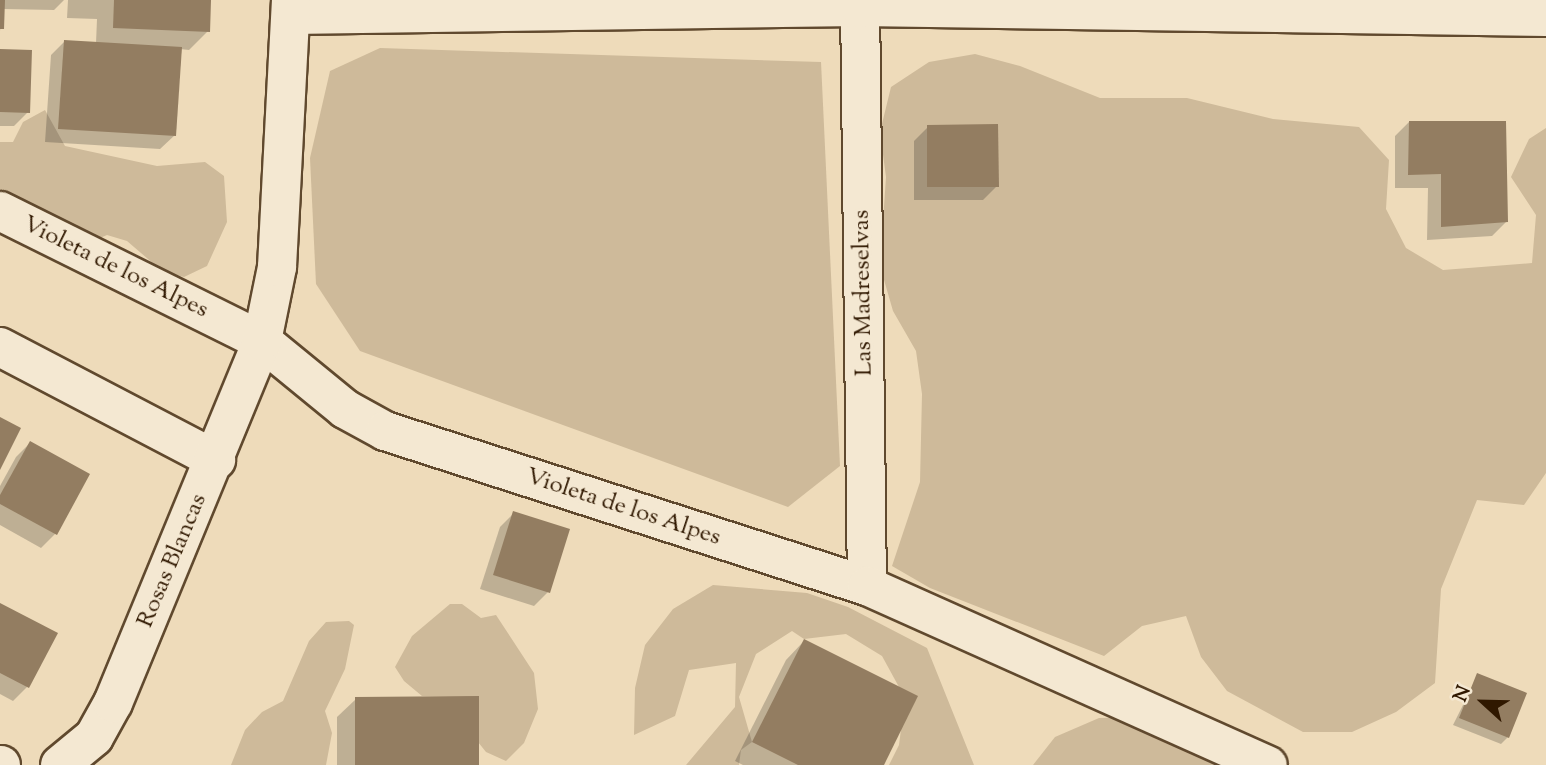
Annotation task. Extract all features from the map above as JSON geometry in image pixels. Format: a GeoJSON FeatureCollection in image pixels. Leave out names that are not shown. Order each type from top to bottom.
{"type":"FeatureCollection","features":[{"type":"Feature","properties":{"kind":"street"},"geometry":{"type":"LineString","coordinates":[[291,8],[860,4],[1546,16]]}},
{"type":"Feature","properties":{"kind":"street","name":"Las Madreselvas"},"geometry":{"type":"LineString","coordinates":[[860,4],[867,586]]}},
{"type":"Feature","properties":{"kind":"street","name":"Rosas Blancas"},"geometry":{"type":"LineString","coordinates":[[60,765],[94,737],[113,703],[216,460],[262,341],[277,267],[291,8]]}},
{"type":"Feature","properties":{"kind":"street","name":"Violeta de los Alpes"},"geometry":{"type":"LineString","coordinates":[[0,211],[262,341],[345,409],[386,431],[867,586],[1268,765]]}},
{"type":"Feature","properties":{"kind":"street"},"geometry":{"type":"LineString","coordinates":[[0,347],[216,460]]}},
{"type":"Feature","properties":{"kind":"shaded area"},"geometry":{"type":"Polygon","coordinates":[[[380,48],[821,62],[840,466],[788,507],[360,351],[316,284],[310,158],[330,71],[380,48]]]}},
{"type":"Feature","properties":{"kind":"shaded area"},"geometry":{"type":"Polygon","coordinates":[[[975,54],[1020,66],[1100,98],[1187,98],[1273,119],[1359,127],[1389,160],[1386,209],[1406,248],[1443,270],[1532,263],[1536,215],[1511,177],[1529,139],[1546,128],[1546,473],[1524,505],[1477,500],[1441,589],[1435,683],[1396,712],[1352,732],[1303,732],[1227,691],[1201,657],[1186,616],[1142,626],[1104,656],[930,588],[892,566],[920,482],[922,394],[916,351],[893,311],[880,266],[886,177],[880,132],[891,87],[929,62],[975,54]]]}},
{"type":"Feature","properties":{"kind":"shaded area"},"geometry":{"type":"Polygon","coordinates":[[[45,110],[65,146],[157,166],[205,162],[224,176],[227,222],[207,266],[184,277],[162,271],[127,241],[107,235],[86,244],[0,197],[0,142],[13,142],[23,122],[45,110]]]}},
{"type":"Feature","properties":{"kind":"shaded area"},"geometry":{"type":"Polygon","coordinates":[[[713,585],[807,593],[848,607],[927,648],[974,765],[889,765],[899,745],[905,698],[882,656],[846,634],[804,639],[792,631],[756,654],[739,697],[752,742],[741,750],[739,765],[686,765],[735,707],[736,663],[689,670],[675,716],[634,735],[635,688],[645,645],[673,609],[713,585]]]}},
{"type":"Feature","properties":{"kind":"shaded area"},"geometry":{"type":"Polygon","coordinates":[[[450,604],[462,604],[481,618],[496,615],[534,673],[538,709],[524,743],[506,761],[486,752],[478,742],[467,697],[422,696],[404,681],[395,667],[412,636],[450,604]]]}},
{"type":"Feature","properties":{"kind":"shaded area"},"geometry":{"type":"Polygon","coordinates":[[[349,621],[354,625],[345,669],[325,711],[332,733],[326,765],[231,765],[245,730],[262,712],[283,701],[309,641],[326,622],[349,621]]]}},
{"type":"Feature","properties":{"kind":"shaded area"},"geometry":{"type":"Polygon","coordinates":[[[1148,717],[1229,765],[1033,765],[1055,737],[1099,718],[1148,717]]]}},
{"type":"Feature","properties":{"kind":"building"},"geometry":{"type":"Polygon","coordinates":[[[0,0],[5,0],[4,29],[0,29],[0,0]]]}},
{"type":"Feature","properties":{"kind":"building"},"geometry":{"type":"Polygon","coordinates":[[[114,0],[211,0],[210,32],[113,28],[114,0]]]}},
{"type":"Feature","properties":{"kind":"building"},"geometry":{"type":"Polygon","coordinates":[[[64,40],[182,47],[176,136],[58,129],[64,40]]]}},
{"type":"Feature","properties":{"kind":"building"},"geometry":{"type":"Polygon","coordinates":[[[0,49],[32,50],[30,113],[0,112],[0,49]]]}},
{"type":"Feature","properties":{"kind":"building"},"geometry":{"type":"Polygon","coordinates":[[[1409,121],[1506,121],[1508,222],[1441,227],[1441,174],[1408,175],[1409,121]]]}},
{"type":"Feature","properties":{"kind":"building"},"geometry":{"type":"Polygon","coordinates":[[[998,124],[999,187],[927,187],[927,125],[998,124]]]}},
{"type":"Feature","properties":{"kind":"building"},"geometry":{"type":"Polygon","coordinates":[[[0,417],[21,428],[0,470],[0,417]]]}},
{"type":"Feature","properties":{"kind":"building"},"geometry":{"type":"Polygon","coordinates":[[[30,441],[90,474],[57,535],[0,504],[0,495],[30,441]]]}},
{"type":"Feature","properties":{"kind":"building"},"geometry":{"type":"Polygon","coordinates":[[[513,511],[570,529],[550,593],[493,575],[513,511]]]}},
{"type":"Feature","properties":{"kind":"building"},"geometry":{"type":"Polygon","coordinates":[[[0,603],[58,633],[29,688],[0,673],[0,603]]]}},
{"type":"Feature","properties":{"kind":"building"},"geometry":{"type":"Polygon","coordinates":[[[804,639],[918,696],[884,765],[798,765],[752,742],[804,639]]]}},
{"type":"Feature","properties":{"kind":"building"},"geometry":{"type":"Polygon","coordinates":[[[1477,673],[1527,693],[1509,738],[1459,718],[1477,673]]]}},
{"type":"Feature","properties":{"kind":"building"},"geometry":{"type":"Polygon","coordinates":[[[479,696],[479,765],[355,765],[355,697],[479,696]]]}}]}
